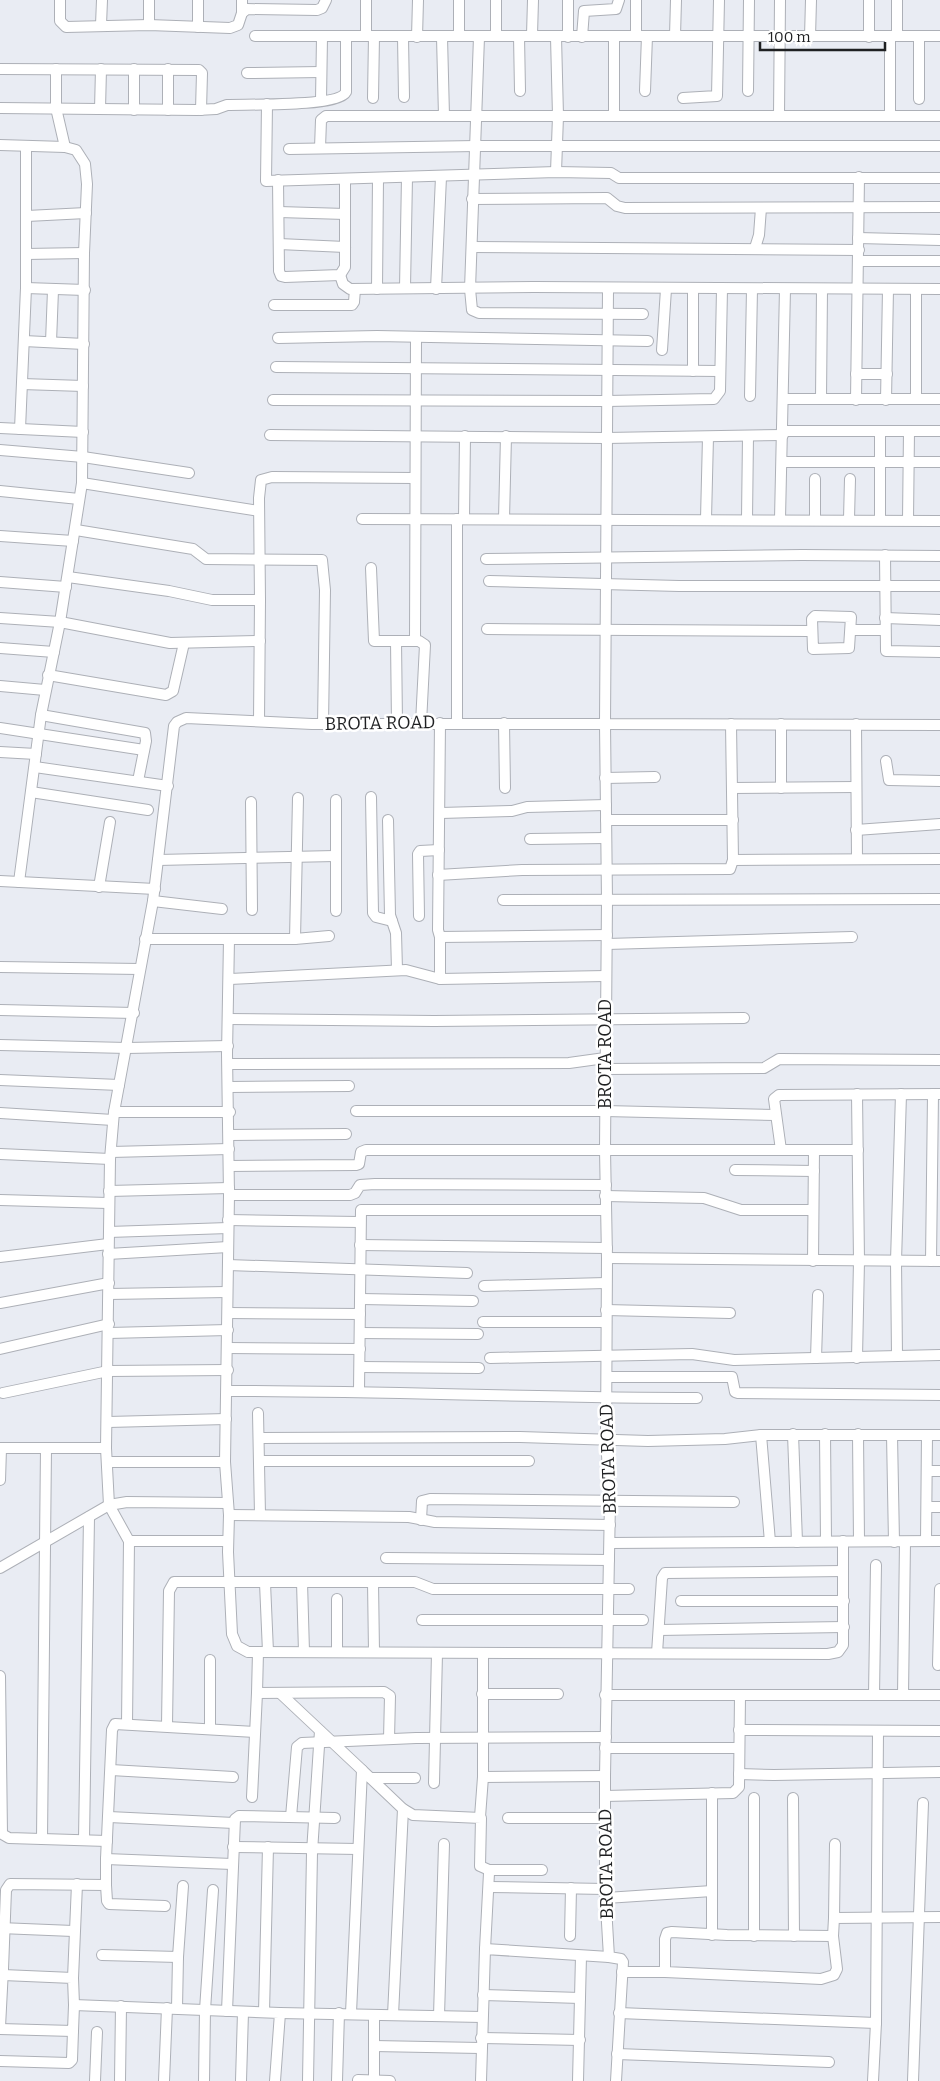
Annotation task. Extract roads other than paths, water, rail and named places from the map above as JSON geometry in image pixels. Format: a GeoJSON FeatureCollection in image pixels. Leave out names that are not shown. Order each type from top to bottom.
{"type":"FeatureCollection","features":[{"type":"Feature","properties":{"kind":"street"},"geometry":{"type":"LineString","coordinates":[[60,0],[60,21],[64,26],[149,25],[198,27],[234,27],[239,23],[242,13],[242,0]]}},
{"type":"Feature","properties":{"kind":"street"},"geometry":{"type":"LineString","coordinates":[[101,25],[102,0]]}},
{"type":"Feature","properties":{"kind":"street"},"geometry":{"type":"LineString","coordinates":[[149,0],[149,25]]}},
{"type":"Feature","properties":{"kind":"street"},"geometry":{"type":"LineString","coordinates":[[198,0],[198,27]]}},
{"type":"Feature","properties":{"kind":"street"},"geometry":{"type":"LineString","coordinates":[[242,13],[250,9],[287,5],[317,10],[322,8],[326,0]]}},
{"type":"Feature","properties":{"kind":"street"},"geometry":{"type":"LineString","coordinates":[[366,0],[373,98]]}},
{"type":"Feature","properties":{"kind":"street"},"geometry":{"type":"LineString","coordinates":[[418,0],[418,37]]}},
{"type":"Feature","properties":{"kind":"street"},"geometry":{"type":"LineString","coordinates":[[459,36],[460,0]]}},
{"type":"Feature","properties":{"kind":"street"},"geometry":{"type":"LineString","coordinates":[[496,0],[496,36]]}},
{"type":"Feature","properties":{"kind":"street"},"geometry":{"type":"LineString","coordinates":[[532,35],[533,0]]}},
{"type":"Feature","properties":{"kind":"street"},"geometry":{"type":"LineString","coordinates":[[568,0],[568,37]]}},
{"type":"Feature","properties":{"kind":"street"},"geometry":{"type":"LineString","coordinates":[[582,37],[584,11],[616,9],[619,0]]}},
{"type":"Feature","properties":{"kind":"street"},"geometry":{"type":"LineString","coordinates":[[636,0],[645,91]]}},
{"type":"Feature","properties":{"kind":"street"},"geometry":{"type":"LineString","coordinates":[[675,36],[676,0]]}},
{"type":"Feature","properties":{"kind":"street"},"geometry":{"type":"LineString","coordinates":[[683,98],[717,96],[719,0]]}},
{"type":"Feature","properties":{"kind":"street"},"geometry":{"type":"LineString","coordinates":[[748,91],[749,0]]}},
{"type":"Feature","properties":{"kind":"street"},"geometry":{"type":"LineString","coordinates":[[779,116],[780,0]]}},
{"type":"Feature","properties":{"kind":"street"},"geometry":{"type":"LineString","coordinates":[[810,37],[811,0]]}},
{"type":"Feature","properties":{"kind":"street"},"geometry":{"type":"LineString","coordinates":[[869,0],[869,37]]}},
{"type":"Feature","properties":{"kind":"street"},"geometry":{"type":"LineString","coordinates":[[890,116],[893,36],[897,0]]}},
{"type":"Feature","properties":{"kind":"street"},"geometry":{"type":"LineString","coordinates":[[256,36],[940,36]]}},
{"type":"Feature","properties":{"kind":"street"},"geometry":{"type":"LineString","coordinates":[[442,36],[444,116]]}},
{"type":"Feature","properties":{"kind":"street"},"geometry":{"type":"LineString","coordinates":[[519,36],[520,91]]}},
{"type":"Feature","properties":{"kind":"street"},"geometry":{"type":"LineString","coordinates":[[614,36],[614,116]]}},
{"type":"Feature","properties":{"kind":"street"},"geometry":{"type":"LineString","coordinates":[[919,36],[919,99]]}},
{"type":"Feature","properties":{"kind":"street"},"geometry":{"type":"LineString","coordinates":[[320,148],[321,120],[319,101],[322,37]]}},
{"type":"Feature","properties":{"kind":"street"},"geometry":{"type":"LineString","coordinates":[[0,108],[201,110],[216,109],[227,105],[319,101],[345,95],[346,37]]}},
{"type":"Feature","properties":{"kind":"street"},"geometry":{"type":"LineString","coordinates":[[403,37],[404,97]]}},
{"type":"Feature","properties":{"kind":"street"},"geometry":{"type":"LineString","coordinates":[[479,37],[476,146],[472,199],[471,307],[476,312],[643,314]]}},
{"type":"Feature","properties":{"kind":"street"},"geometry":{"type":"LineString","coordinates":[[556,37],[558,116],[556,172]]}},
{"type":"Feature","properties":{"kind":"street"},"geometry":{"type":"LineString","coordinates":[[0,69],[201,70],[201,110]]}},
{"type":"Feature","properties":{"kind":"street"},"geometry":{"type":"LineString","coordinates":[[56,69],[56,108],[65,147]]}},
{"type":"Feature","properties":{"kind":"street"},"geometry":{"type":"LineString","coordinates":[[100,109],[101,69]]}},
{"type":"Feature","properties":{"kind":"street"},"geometry":{"type":"LineString","coordinates":[[134,69],[134,110]]}},
{"type":"Feature","properties":{"kind":"street"},"geometry":{"type":"LineString","coordinates":[[168,69],[168,110]]}},
{"type":"Feature","properties":{"kind":"street"},"geometry":{"type":"LineString","coordinates":[[247,73],[321,72]]}},
{"type":"Feature","properties":{"kind":"street"},"geometry":{"type":"LineString","coordinates":[[267,104],[266,181],[556,172],[611,172],[619,178],[940,178]]}},
{"type":"Feature","properties":{"kind":"street"},"geometry":{"type":"LineString","coordinates":[[321,120],[326,116],[940,116]]}},
{"type":"Feature","properties":{"kind":"street"},"geometry":{"type":"LineString","coordinates":[[0,146],[65,147],[76,150],[81,155],[87,171],[84,253],[82,483],[60,622],[38,733],[19,882]]}},
{"type":"Feature","properties":{"kind":"street"},"geometry":{"type":"LineString","coordinates":[[289,149],[476,146],[940,146]]}},
{"type":"Feature","properties":{"kind":"street"},"geometry":{"type":"LineString","coordinates":[[20,429],[26,288],[26,147]]}},
{"type":"Feature","properties":{"kind":"street"},"geometry":{"type":"LineString","coordinates":[[405,288],[408,177]]}},
{"type":"Feature","properties":{"kind":"street"},"geometry":{"type":"LineString","coordinates":[[436,289],[441,177]]}},
{"type":"Feature","properties":{"kind":"street"},"geometry":{"type":"LineString","coordinates":[[340,275],[345,267],[345,178]]}},
{"type":"Feature","properties":{"kind":"street"},"geometry":{"type":"LineString","coordinates":[[377,289],[378,178]]}},
{"type":"Feature","properties":{"kind":"street"},"geometry":{"type":"LineString","coordinates":[[856,400],[859,178]]}},
{"type":"Feature","properties":{"kind":"street"},"geometry":{"type":"LineString","coordinates":[[278,180],[279,271],[281,276],[340,275]]}},
{"type":"Feature","properties":{"kind":"street"},"geometry":{"type":"LineString","coordinates":[[472,199],[607,198],[617,206],[625,208],[940,207]]}},
{"type":"Feature","properties":{"kind":"street"},"geometry":{"type":"LineString","coordinates":[[755,248],[759,235],[761,208]]}},
{"type":"Feature","properties":{"kind":"street"},"geometry":{"type":"LineString","coordinates":[[279,212],[345,214]]}},
{"type":"Feature","properties":{"kind":"street"},"geometry":{"type":"LineString","coordinates":[[27,216],[86,213]]}},
{"type":"Feature","properties":{"kind":"street"},"geometry":{"type":"LineString","coordinates":[[858,238],[940,240]]}},
{"type":"Feature","properties":{"kind":"street"},"geometry":{"type":"LineString","coordinates":[[279,244],[345,247]]}},
{"type":"Feature","properties":{"kind":"street"},"geometry":{"type":"LineString","coordinates":[[472,247],[858,250]]}},
{"type":"Feature","properties":{"kind":"street"},"geometry":{"type":"LineString","coordinates":[[26,254],[84,253]]}},
{"type":"Feature","properties":{"kind":"street"},"geometry":{"type":"LineString","coordinates":[[858,261],[940,261]]}},
{"type":"Feature","properties":{"kind":"street"},"geometry":{"type":"LineString","coordinates":[[340,275],[346,288],[355,289],[940,289]]}},
{"type":"Feature","properties":{"kind":"street"},"geometry":{"type":"LineString","coordinates":[[26,288],[85,290]]}},
{"type":"Feature","properties":{"kind":"street"},"geometry":{"type":"LineString","coordinates":[[821,399],[822,288]]}},
{"type":"Feature","properties":{"kind":"street"},"geometry":{"type":"LineString","coordinates":[[274,306],[352,305],[355,289]]}},
{"type":"Feature","properties":{"kind":"street"},"geometry":{"type":"LineString","coordinates":[[608,289],[604,584],[605,724],[940,725]]}},
{"type":"Feature","properties":{"kind":"street"},"geometry":{"type":"LineString","coordinates":[[662,350],[666,289]]}},
{"type":"Feature","properties":{"kind":"street"},"geometry":{"type":"LineString","coordinates":[[692,371],[693,289]]}},
{"type":"Feature","properties":{"kind":"street"},"geometry":{"type":"LineString","coordinates":[[274,400],[607,401],[714,399],[720,391],[722,289]]}},
{"type":"Feature","properties":{"kind":"street"},"geometry":{"type":"LineString","coordinates":[[750,396],[752,289]]}},
{"type":"Feature","properties":{"kind":"street"},"geometry":{"type":"LineString","coordinates":[[780,519],[785,289]]}},
{"type":"Feature","properties":{"kind":"street"},"geometry":{"type":"LineString","coordinates":[[886,400],[888,289]]}},
{"type":"Feature","properties":{"kind":"street"},"geometry":{"type":"LineString","coordinates":[[51,342],[53,290]]}},
{"type":"Feature","properties":{"kind":"street"},"geometry":{"type":"LineString","coordinates":[[916,290],[916,399]]}},
{"type":"Feature","properties":{"kind":"street"},"geometry":{"type":"LineString","coordinates":[[415,641],[416,337]]}},
{"type":"Feature","properties":{"kind":"street"},"geometry":{"type":"LineString","coordinates":[[278,338],[416,337],[648,341]]}},
{"type":"Feature","properties":{"kind":"street"},"geometry":{"type":"LineString","coordinates":[[24,341],[84,344]]}},
{"type":"Feature","properties":{"kind":"street"},"geometry":{"type":"LineString","coordinates":[[276,367],[720,371]]}},
{"type":"Feature","properties":{"kind":"street"},"geometry":{"type":"LineString","coordinates":[[856,374],[887,374]]}},
{"type":"Feature","properties":{"kind":"street"},"geometry":{"type":"LineString","coordinates":[[22,384],[83,386]]}},
{"type":"Feature","properties":{"kind":"street"},"geometry":{"type":"LineString","coordinates":[[783,399],[940,399]]}},
{"type":"Feature","properties":{"kind":"street"},"geometry":{"type":"LineString","coordinates":[[0,428],[83,432]]}},
{"type":"Feature","properties":{"kind":"street"},"geometry":{"type":"LineString","coordinates":[[880,431],[880,520]]}},
{"type":"Feature","properties":{"kind":"street"},"geometry":{"type":"LineString","coordinates":[[908,520],[909,431]]}},
{"type":"Feature","properties":{"kind":"street"},"geometry":{"type":"LineString","coordinates":[[270,435],[606,438],[940,431]]}},
{"type":"Feature","properties":{"kind":"street"},"geometry":{"type":"LineString","coordinates":[[458,722],[460,519],[465,436]]}},
{"type":"Feature","properties":{"kind":"street"},"geometry":{"type":"LineString","coordinates":[[504,519],[506,436]]}},
{"type":"Feature","properties":{"kind":"street"},"geometry":{"type":"LineString","coordinates":[[746,519],[748,436]]}},
{"type":"Feature","properties":{"kind":"street"},"geometry":{"type":"LineString","coordinates":[[706,519],[708,437]]}},
{"type":"Feature","properties":{"kind":"street"},"geometry":{"type":"LineString","coordinates":[[0,450],[83,457],[189,473]]}},
{"type":"Feature","properties":{"kind":"street"},"geometry":{"type":"LineString","coordinates":[[782,462],[940,462]]}},
{"type":"Feature","properties":{"kind":"street"},"geometry":{"type":"LineString","coordinates":[[258,721],[260,641],[259,486],[264,478],[415,478]]}},
{"type":"Feature","properties":{"kind":"street"},"geometry":{"type":"LineString","coordinates":[[815,479],[815,519]]}},
{"type":"Feature","properties":{"kind":"street"},"geometry":{"type":"LineString","coordinates":[[849,519],[850,479]]}},
{"type":"Feature","properties":{"kind":"street"},"geometry":{"type":"LineString","coordinates":[[82,483],[259,511]]}},
{"type":"Feature","properties":{"kind":"street"},"geometry":{"type":"LineString","coordinates":[[0,491],[79,499]]}},
{"type":"Feature","properties":{"kind":"street"},"geometry":{"type":"LineString","coordinates":[[362,519],[605,518],[940,521]]}},
{"type":"Feature","properties":{"kind":"street"},"geometry":{"type":"LineString","coordinates":[[76,530],[193,549],[206,559],[319,559],[323,561],[323,724]]}},
{"type":"Feature","properties":{"kind":"street"},"geometry":{"type":"LineString","coordinates":[[0,536],[73,541]]}},
{"type":"Feature","properties":{"kind":"street"},"geometry":{"type":"LineString","coordinates":[[885,555],[884,648],[888,652],[940,652]]}},
{"type":"Feature","properties":{"kind":"street"},"geometry":{"type":"LineString","coordinates":[[486,559],[940,556]]}},
{"type":"Feature","properties":{"kind":"street"},"geometry":{"type":"LineString","coordinates":[[372,568],[373,637],[376,641],[423,642],[426,648],[421,723]]}},
{"type":"Feature","properties":{"kind":"street"},"geometry":{"type":"LineString","coordinates":[[489,581],[604,584],[885,584],[940,586]]}},
{"type":"Feature","properties":{"kind":"street"},"geometry":{"type":"LineString","coordinates":[[0,582],[67,582],[169,591],[212,600],[260,600]]}},
{"type":"Feature","properties":{"kind":"street"},"geometry":{"type":"LineString","coordinates":[[815,616],[848,616],[852,619],[849,648],[814,650],[812,647],[812,631],[812,619],[815,616]]}},
{"type":"Feature","properties":{"kind":"street"},"geometry":{"type":"LineString","coordinates":[[0,618],[60,622],[154,640],[184,643],[260,641]]}},
{"type":"Feature","properties":{"kind":"street"},"geometry":{"type":"LineString","coordinates":[[885,618],[940,620]]}},
{"type":"Feature","properties":{"kind":"street"},"geometry":{"type":"LineString","coordinates":[[487,629],[812,631]]}},
{"type":"Feature","properties":{"kind":"street"},"geometry":{"type":"LineString","coordinates":[[852,630],[885,630]]}},
{"type":"Feature","properties":{"kind":"street"},"geometry":{"type":"LineString","coordinates":[[396,641],[397,723]]}},
{"type":"Feature","properties":{"kind":"street"},"geometry":{"type":"LineString","coordinates":[[48,675],[166,695],[173,691],[184,643]]}},
{"type":"Feature","properties":{"kind":"street"},"geometry":{"type":"LineString","coordinates":[[0,648],[54,652]]}},
{"type":"Feature","properties":{"kind":"street"},"geometry":{"type":"LineString","coordinates":[[0,686],[45,690]]}},
{"type":"Feature","properties":{"kind":"street"},"geometry":{"type":"LineString","coordinates":[[41,715],[145,733],[146,741],[138,781]]}},
{"type":"Feature","properties":{"kind":"street","name":"BROTA ROAD"},"geometry":{"type":"LineString","coordinates":[[109,1505],[106,1448],[108,1422],[108,1202],[110,1155],[119,1085],[134,1013],[145,939],[155,889],[174,726],[177,722],[186,718],[323,724],[458,722],[605,724],[607,869],[605,1018],[606,1440],[610,1501],[605,1695],[605,1818],[609,1957]]}},
{"type":"Feature","properties":{"kind":"street"},"geometry":{"type":"LineString","coordinates":[[440,723],[441,813],[438,875],[440,979]]}},
{"type":"Feature","properties":{"kind":"street"},"geometry":{"type":"LineString","coordinates":[[504,724],[505,788]]}},
{"type":"Feature","properties":{"kind":"street"},"geometry":{"type":"LineString","coordinates":[[438,875],[522,870],[730,870],[733,860],[731,724]]}},
{"type":"Feature","properties":{"kind":"street"},"geometry":{"type":"LineString","coordinates":[[781,724],[781,788]]}},
{"type":"Feature","properties":{"kind":"street"},"geometry":{"type":"LineString","coordinates":[[856,724],[857,859]]}},
{"type":"Feature","properties":{"kind":"street"},"geometry":{"type":"LineString","coordinates":[[0,728],[144,750]]}},
{"type":"Feature","properties":{"kind":"street"},"geometry":{"type":"LineString","coordinates":[[0,752],[36,754]]}},
{"type":"Feature","properties":{"kind":"street"},"geometry":{"type":"LineString","coordinates":[[886,760],[888,780],[940,781]]}},
{"type":"Feature","properties":{"kind":"street"},"geometry":{"type":"LineString","coordinates":[[35,767],[168,786]]}},
{"type":"Feature","properties":{"kind":"street"},"geometry":{"type":"LineString","coordinates":[[606,778],[655,777]]}},
{"type":"Feature","properties":{"kind":"street"},"geometry":{"type":"LineString","coordinates":[[732,788],[856,786]]}},
{"type":"Feature","properties":{"kind":"street"},"geometry":{"type":"LineString","coordinates":[[31,792],[148,810]]}},
{"type":"Feature","properties":{"kind":"street"},"geometry":{"type":"LineString","coordinates":[[371,797],[373,913],[376,917],[392,921]]}},
{"type":"Feature","properties":{"kind":"street"},"geometry":{"type":"LineString","coordinates":[[295,939],[298,798]]}},
{"type":"Feature","properties":{"kind":"street"},"geometry":{"type":"LineString","coordinates":[[336,800],[336,910]]}},
{"type":"Feature","properties":{"kind":"street"},"geometry":{"type":"LineString","coordinates":[[251,802],[252,910]]}},
{"type":"Feature","properties":{"kind":"street"},"geometry":{"type":"LineString","coordinates":[[441,813],[512,811],[527,807],[606,805]]}},
{"type":"Feature","properties":{"kind":"street"},"geometry":{"type":"LineString","coordinates":[[388,820],[390,915],[396,933],[396,970]]}},
{"type":"Feature","properties":{"kind":"street"},"geometry":{"type":"LineString","coordinates":[[606,820],[733,820]]}},
{"type":"Feature","properties":{"kind":"street"},"geometry":{"type":"LineString","coordinates":[[99,887],[110,822]]}},
{"type":"Feature","properties":{"kind":"street"},"geometry":{"type":"LineString","coordinates":[[856,830],[940,824]]}},
{"type":"Feature","properties":{"kind":"street"},"geometry":{"type":"LineString","coordinates":[[530,839],[606,838]]}},
{"type":"Feature","properties":{"kind":"street"},"geometry":{"type":"LineString","coordinates":[[419,916],[418,854],[420,851],[439,850]]}},
{"type":"Feature","properties":{"kind":"street"},"geometry":{"type":"LineString","coordinates":[[158,860],[335,856]]}},
{"type":"Feature","properties":{"kind":"street"},"geometry":{"type":"LineString","coordinates":[[733,860],[940,858]]}},
{"type":"Feature","properties":{"kind":"street"},"geometry":{"type":"LineString","coordinates":[[0,881],[155,889]]}},
{"type":"Feature","properties":{"kind":"street"},"geometry":{"type":"LineString","coordinates":[[503,900],[940,899]]}},
{"type":"Feature","properties":{"kind":"street"},"geometry":{"type":"LineString","coordinates":[[153,902],[222,909]]}},
{"type":"Feature","properties":{"kind":"street"},"geometry":{"type":"LineString","coordinates":[[145,939],[295,939],[329,936]]}},
{"type":"Feature","properties":{"kind":"street"},"geometry":{"type":"LineString","coordinates":[[440,937],[607,940],[852,937]]}},
{"type":"Feature","properties":{"kind":"street"},"geometry":{"type":"LineString","coordinates":[[229,939],[228,1064],[230,1135],[227,1292],[228,1370],[225,1462],[229,1515],[229,1583],[232,1634],[237,1646],[248,1652],[828,1654],[838,1652],[843,1645],[843,1541]]}},
{"type":"Feature","properties":{"kind":"street"},"geometry":{"type":"LineString","coordinates":[[0,967],[140,969]]}},
{"type":"Feature","properties":{"kind":"street"},"geometry":{"type":"LineString","coordinates":[[230,979],[396,970],[406,970],[440,979],[606,976]]}},
{"type":"Feature","properties":{"kind":"street"},"geometry":{"type":"LineString","coordinates":[[0,1010],[134,1013]]}},
{"type":"Feature","properties":{"kind":"street"},"geometry":{"type":"LineString","coordinates":[[228,1019],[434,1021],[744,1018]]}},
{"type":"Feature","properties":{"kind":"street"},"geometry":{"type":"LineString","coordinates":[[0,1045],[127,1048],[228,1046]]}},
{"type":"Feature","properties":{"kind":"street"},"geometry":{"type":"LineString","coordinates":[[228,1064],[570,1063],[605,1058]]}},
{"type":"Feature","properties":{"kind":"street"},"geometry":{"type":"LineString","coordinates":[[606,1069],[764,1068],[779,1059],[940,1060]]}},
{"type":"Feature","properties":{"kind":"street"},"geometry":{"type":"LineString","coordinates":[[0,1080],[119,1085]]}},
{"type":"Feature","properties":{"kind":"street"},"geometry":{"type":"LineString","coordinates":[[229,1087],[348,1086]]}},
{"type":"Feature","properties":{"kind":"street"},"geometry":{"type":"LineString","coordinates":[[857,1094],[859,1261],[857,1358]]}},
{"type":"Feature","properties":{"kind":"street"},"geometry":{"type":"LineString","coordinates":[[897,1355],[896,1261],[901,1094]]}},
{"type":"Feature","properties":{"kind":"street"},"geometry":{"type":"LineString","coordinates":[[360,1245],[813,1261],[936,1261],[936,1094],[780,1095],[774,1099],[781,1150]]}},
{"type":"Feature","properties":{"kind":"street"},"geometry":{"type":"LineString","coordinates":[[356,1111],[605,1111],[775,1115]]}},
{"type":"Feature","properties":{"kind":"street"},"geometry":{"type":"LineString","coordinates":[[0,1113],[114,1116],[230,1112]]}},
{"type":"Feature","properties":{"kind":"street"},"geometry":{"type":"LineString","coordinates":[[230,1135],[346,1134]]}},
{"type":"Feature","properties":{"kind":"street"},"geometry":{"type":"LineString","coordinates":[[0,1154],[110,1155],[229,1149]]}},
{"type":"Feature","properties":{"kind":"street"},"geometry":{"type":"LineString","coordinates":[[229,1166],[356,1165],[359,1164],[361,1152],[366,1150],[858,1150]]}},
{"type":"Feature","properties":{"kind":"street"},"geometry":{"type":"LineString","coordinates":[[813,1261],[814,1150]]}},
{"type":"Feature","properties":{"kind":"street"},"geometry":{"type":"LineString","coordinates":[[735,1170],[814,1171]]}},
{"type":"Feature","properties":{"kind":"street"},"geometry":{"type":"LineString","coordinates":[[109,1191],[350,1194],[355,1193],[360,1185],[375,1184],[606,1186]]}},
{"type":"Feature","properties":{"kind":"street"},"geometry":{"type":"LineString","coordinates":[[605,1196],[704,1198],[741,1210],[813,1210]]}},
{"type":"Feature","properties":{"kind":"street"},"geometry":{"type":"LineString","coordinates":[[0,1200],[108,1202]]}},
{"type":"Feature","properties":{"kind":"street"},"geometry":{"type":"LineString","coordinates":[[359,1391],[361,1299],[359,1213],[362,1210],[605,1210]]}},
{"type":"Feature","properties":{"kind":"street"},"geometry":{"type":"LineString","coordinates":[[109,1232],[228,1224],[359,1222]]}},
{"type":"Feature","properties":{"kind":"street"},"geometry":{"type":"LineString","coordinates":[[0,1257],[108,1249],[228,1247]]}},
{"type":"Feature","properties":{"kind":"street"},"geometry":{"type":"LineString","coordinates":[[228,1265],[467,1273]]}},
{"type":"Feature","properties":{"kind":"street"},"geometry":{"type":"LineString","coordinates":[[0,1303],[109,1283]]}},
{"type":"Feature","properties":{"kind":"street"},"geometry":{"type":"LineString","coordinates":[[484,1286],[606,1283]]}},
{"type":"Feature","properties":{"kind":"street"},"geometry":{"type":"LineString","coordinates":[[109,1294],[227,1292]]}},
{"type":"Feature","properties":{"kind":"street"},"geometry":{"type":"LineString","coordinates":[[816,1358],[818,1295]]}},
{"type":"Feature","properties":{"kind":"street"},"geometry":{"type":"LineString","coordinates":[[361,1299],[473,1301]]}},
{"type":"Feature","properties":{"kind":"street"},"geometry":{"type":"LineString","coordinates":[[606,1310],[730,1313]]}},
{"type":"Feature","properties":{"kind":"street"},"geometry":{"type":"LineString","coordinates":[[228,1313],[360,1314]]}},
{"type":"Feature","properties":{"kind":"street"},"geometry":{"type":"LineString","coordinates":[[483,1322],[606,1322]]}},
{"type":"Feature","properties":{"kind":"street"},"geometry":{"type":"LineString","coordinates":[[0,1349],[109,1328],[228,1330]]}},
{"type":"Feature","properties":{"kind":"street"},"geometry":{"type":"LineString","coordinates":[[360,1333],[478,1334]]}},
{"type":"Feature","properties":{"kind":"street"},"geometry":{"type":"LineString","coordinates":[[228,1348],[360,1350]]}},
{"type":"Feature","properties":{"kind":"street"},"geometry":{"type":"LineString","coordinates":[[490,1358],[692,1354],[734,1360],[940,1355]]}},
{"type":"Feature","properties":{"kind":"street"},"geometry":{"type":"LineString","coordinates":[[360,1367],[478,1368]]}},
{"type":"Feature","properties":{"kind":"street"},"geometry":{"type":"LineString","coordinates":[[3,1393],[108,1371],[228,1370]]}},
{"type":"Feature","properties":{"kind":"street"},"geometry":{"type":"LineString","coordinates":[[607,1377],[732,1377],[735,1392],[738,1393],[940,1396]]}},
{"type":"Feature","properties":{"kind":"street"},"geometry":{"type":"LineString","coordinates":[[227,1391],[359,1391],[474,1394],[511,1398],[697,1398]]}},
{"type":"Feature","properties":{"kind":"street"},"geometry":{"type":"LineString","coordinates":[[258,1413],[260,1516]]}},
{"type":"Feature","properties":{"kind":"street"},"geometry":{"type":"LineString","coordinates":[[108,1422],[226,1419]]}},
{"type":"Feature","properties":{"kind":"street"},"geometry":{"type":"LineString","coordinates":[[258,1438],[520,1437],[606,1440],[725,1439],[793,1434],[940,1435]]}},
{"type":"Feature","properties":{"kind":"street"},"geometry":{"type":"LineString","coordinates":[[793,1434],[797,1542]]}},
{"type":"Feature","properties":{"kind":"street"},"geometry":{"type":"LineString","coordinates":[[825,1434],[826,1541]]}},
{"type":"Feature","properties":{"kind":"street"},"geometry":{"type":"LineString","coordinates":[[858,1434],[859,1541]]}},
{"type":"Feature","properties":{"kind":"street"},"geometry":{"type":"LineString","coordinates":[[761,1435],[770,1542]]}},
{"type":"Feature","properties":{"kind":"street"},"geometry":{"type":"LineString","coordinates":[[892,1435],[894,1542]]}},
{"type":"Feature","properties":{"kind":"street"},"geometry":{"type":"LineString","coordinates":[[926,1541],[927,1435]]}},
{"type":"Feature","properties":{"kind":"street"},"geometry":{"type":"LineString","coordinates":[[0,1480],[1,1448],[106,1448]]}},
{"type":"Feature","properties":{"kind":"street"},"geometry":{"type":"LineString","coordinates":[[42,1839],[46,1448]]}},
{"type":"Feature","properties":{"kind":"street"},"geometry":{"type":"LineString","coordinates":[[259,1461],[529,1462]]}},
{"type":"Feature","properties":{"kind":"street"},"geometry":{"type":"LineString","coordinates":[[108,1462],[225,1462]]}},
{"type":"Feature","properties":{"kind":"street"},"geometry":{"type":"LineString","coordinates":[[927,1471],[940,1471]]}},
{"type":"Feature","properties":{"kind":"street"},"geometry":{"type":"LineString","coordinates":[[421,1520],[422,1502],[430,1499],[734,1502]]}},
{"type":"Feature","properties":{"kind":"street"},"geometry":{"type":"LineString","coordinates":[[0,1568],[109,1505],[127,1502],[228,1503]]}},
{"type":"Feature","properties":{"kind":"street"},"geometry":{"type":"LineString","coordinates":[[109,1505],[128,1540],[127,1724]]}},
{"type":"Feature","properties":{"kind":"street"},"geometry":{"type":"LineString","coordinates":[[927,1507],[940,1507]]}},
{"type":"Feature","properties":{"kind":"street"},"geometry":{"type":"LineString","coordinates":[[229,1515],[409,1517],[435,1522],[610,1525]]}},
{"type":"Feature","properties":{"kind":"street"},"geometry":{"type":"LineString","coordinates":[[84,1840],[88,1517]]}},
{"type":"Feature","properties":{"kind":"street"},"geometry":{"type":"LineString","coordinates":[[128,1540],[228,1542]]}},
{"type":"Feature","properties":{"kind":"street"},"geometry":{"type":"LineString","coordinates":[[610,1543],[940,1541]]}},
{"type":"Feature","properties":{"kind":"street"},"geometry":{"type":"LineString","coordinates":[[903,1695],[905,1542]]}},
{"type":"Feature","properties":{"kind":"street"},"geometry":{"type":"LineString","coordinates":[[386,1558],[609,1560]]}},
{"type":"Feature","properties":{"kind":"street"},"geometry":{"type":"LineString","coordinates":[[874,1695],[876,1565]]}},
{"type":"Feature","properties":{"kind":"street"},"geometry":{"type":"LineString","coordinates":[[658,1653],[662,1578],[665,1573],[843,1570]]}},
{"type":"Feature","properties":{"kind":"street"},"geometry":{"type":"LineString","coordinates":[[167,1725],[170,1587],[172,1583],[179,1581],[229,1583],[415,1582],[433,1588],[629,1589]]}},
{"type":"Feature","properties":{"kind":"street"},"geometry":{"type":"LineString","coordinates":[[302,1582],[304,1652]]}},
{"type":"Feature","properties":{"kind":"street"},"geometry":{"type":"LineString","coordinates":[[373,1582],[374,1652]]}},
{"type":"Feature","properties":{"kind":"street"},"geometry":{"type":"LineString","coordinates":[[252,1797],[257,1693],[263,1652],[265,1583]]}},
{"type":"Feature","properties":{"kind":"street"},"geometry":{"type":"LineString","coordinates":[[938,1665],[940,1589]]}},
{"type":"Feature","properties":{"kind":"street"},"geometry":{"type":"LineString","coordinates":[[337,1599],[337,1652]]}},
{"type":"Feature","properties":{"kind":"street"},"geometry":{"type":"LineString","coordinates":[[681,1601],[844,1601]]}},
{"type":"Feature","properties":{"kind":"street"},"geometry":{"type":"LineString","coordinates":[[422,1620],[643,1620]]}},
{"type":"Feature","properties":{"kind":"street"},"geometry":{"type":"LineString","coordinates":[[659,1630],[844,1628]]}},
{"type":"Feature","properties":{"kind":"street"},"geometry":{"type":"LineString","coordinates":[[434,1782],[436,1653]]}},
{"type":"Feature","properties":{"kind":"street"},"geometry":{"type":"LineString","coordinates":[[483,1654],[483,1777],[480,1817],[482,1820],[480,1866],[489,1870],[542,1870]]}},
{"type":"Feature","properties":{"kind":"street"},"geometry":{"type":"LineString","coordinates":[[210,1660],[210,1728]]}},
{"type":"Feature","properties":{"kind":"street"},"geometry":{"type":"LineString","coordinates":[[0,1676],[1,1831],[4,1837],[107,1841]]}},
{"type":"Feature","properties":{"kind":"street"},"geometry":{"type":"LineString","coordinates":[[257,1693],[384,1692],[390,1696],[388,1739]]}},
{"type":"Feature","properties":{"kind":"street"},"geometry":{"type":"LineString","coordinates":[[280,1693],[320,1736],[332,1741],[403,1810],[413,1815],[480,1817]]}},
{"type":"Feature","properties":{"kind":"street"},"geometry":{"type":"LineString","coordinates":[[482,1694],[558,1694]]}},
{"type":"Feature","properties":{"kind":"street"},"geometry":{"type":"LineString","coordinates":[[605,1695],[940,1695]]}},
{"type":"Feature","properties":{"kind":"street"},"geometry":{"type":"LineString","coordinates":[[605,1796],[737,1791],[740,1696]]}},
{"type":"Feature","properties":{"kind":"street"},"geometry":{"type":"LineString","coordinates":[[165,1906],[109,1904],[106,1901],[106,1859],[113,1726],[127,1724],[167,1725],[255,1732]]}},
{"type":"Feature","properties":{"kind":"street"},"geometry":{"type":"LineString","coordinates":[[739,1730],[940,1731]]}},
{"type":"Feature","properties":{"kind":"street"},"geometry":{"type":"LineString","coordinates":[[873,2081],[876,2023],[878,1731]]}},
{"type":"Feature","properties":{"kind":"street"},"geometry":{"type":"LineString","coordinates":[[291,1816],[297,1747],[320,1736]]}},
{"type":"Feature","properties":{"kind":"street"},"geometry":{"type":"LineString","coordinates":[[308,2081],[313,1817],[320,1736]]}},
{"type":"Feature","properties":{"kind":"street"},"geometry":{"type":"LineString","coordinates":[[332,1741],[434,1738],[606,1737]]}},
{"type":"Feature","properties":{"kind":"street"},"geometry":{"type":"LineString","coordinates":[[605,1748],[739,1748]]}},
{"type":"Feature","properties":{"kind":"street"},"geometry":{"type":"LineString","coordinates":[[111,1770],[233,1778]]}},
{"type":"Feature","properties":{"kind":"street"},"geometry":{"type":"LineString","coordinates":[[351,2013],[362,1770]]}},
{"type":"Feature","properties":{"kind":"street"},"geometry":{"type":"LineString","coordinates":[[739,1774],[774,1776],[940,1772]]}},
{"type":"Feature","properties":{"kind":"street"},"geometry":{"type":"LineString","coordinates":[[483,1777],[605,1776]]}},
{"type":"Feature","properties":{"kind":"street"},"geometry":{"type":"LineString","coordinates":[[372,1778],[414,1778]]}},
{"type":"Feature","properties":{"kind":"street"},"geometry":{"type":"LineString","coordinates":[[712,1793],[712,1935]]}},
{"type":"Feature","properties":{"kind":"street"},"geometry":{"type":"LineString","coordinates":[[754,1798],[754,1936]]}},
{"type":"Feature","properties":{"kind":"street"},"geometry":{"type":"LineString","coordinates":[[794,1798],[794,1936]]}},
{"type":"Feature","properties":{"kind":"street"},"geometry":{"type":"LineString","coordinates":[[913,2081],[923,1803]]}},
{"type":"Feature","properties":{"kind":"street"},"geometry":{"type":"LineString","coordinates":[[393,2015],[403,1810]]}},
{"type":"Feature","properties":{"kind":"street"},"geometry":{"type":"LineString","coordinates":[[227,2011],[235,1819],[239,1816],[335,1818]]}},
{"type":"Feature","properties":{"kind":"street"},"geometry":{"type":"LineString","coordinates":[[109,1817],[234,1823]]}},
{"type":"Feature","properties":{"kind":"street"},"geometry":{"type":"LineString","coordinates":[[508,1818],[605,1818]]}},
{"type":"Feature","properties":{"kind":"street"},"geometry":{"type":"LineString","coordinates":[[439,2016],[444,1844]]}},
{"type":"Feature","properties":{"kind":"street"},"geometry":{"type":"LineString","coordinates":[[622,1972],[665,1972],[821,1979],[834,1975],[837,1969],[833,1936],[835,1844]]}},
{"type":"Feature","properties":{"kind":"street"},"geometry":{"type":"LineString","coordinates":[[233,1847],[358,1849]]}},
{"type":"Feature","properties":{"kind":"street"},"geometry":{"type":"LineString","coordinates":[[264,2012],[268,1847]]}},
{"type":"Feature","properties":{"kind":"street"},"geometry":{"type":"LineString","coordinates":[[106,1859],[232,1864]]}},
{"type":"Feature","properties":{"kind":"street"},"geometry":{"type":"LineString","coordinates":[[481,2081],[482,1995],[489,1870]]}},
{"type":"Feature","properties":{"kind":"street"},"geometry":{"type":"LineString","coordinates":[[73,2031],[0,2028],[6,1890],[8,1884],[106,1885]]}},
{"type":"Feature","properties":{"kind":"street"},"geometry":{"type":"LineString","coordinates":[[0,2061],[71,2062],[74,2005],[73,1931],[77,1884]]}},
{"type":"Feature","properties":{"kind":"street"},"geometry":{"type":"LineString","coordinates":[[164,2081],[178,1956],[183,1886]]}},
{"type":"Feature","properties":{"kind":"street"},"geometry":{"type":"LineString","coordinates":[[489,1887],[571,1888],[606,1893],[712,1891]]}},
{"type":"Feature","properties":{"kind":"street"},"geometry":{"type":"LineString","coordinates":[[570,1936],[571,1888]]}},
{"type":"Feature","properties":{"kind":"street"},"geometry":{"type":"LineString","coordinates":[[204,2081],[205,2010],[213,1890]]}},
{"type":"Feature","properties":{"kind":"street"},"geometry":{"type":"LineString","coordinates":[[834,1918],[940,1917]]}},
{"type":"Feature","properties":{"kind":"street"},"geometry":{"type":"LineString","coordinates":[[3,1928],[73,1931]]}},
{"type":"Feature","properties":{"kind":"street"},"geometry":{"type":"LineString","coordinates":[[665,1972],[665,1939],[668,1933],[678,1931],[712,1935],[833,1936]]}},
{"type":"Feature","properties":{"kind":"street"},"geometry":{"type":"LineString","coordinates":[[485,1950],[621,1959],[622,1972],[616,2081]]}},
{"type":"Feature","properties":{"kind":"street"},"geometry":{"type":"LineString","coordinates":[[102,1955],[178,1956]]}},
{"type":"Feature","properties":{"kind":"street"},"geometry":{"type":"LineString","coordinates":[[578,2081],[582,1956]]}},
{"type":"Feature","properties":{"kind":"street"},"geometry":{"type":"LineString","coordinates":[[2,1971],[73,1978]]}},
{"type":"Feature","properties":{"kind":"street"},"geometry":{"type":"LineString","coordinates":[[482,1995],[580,1998]]}},
{"type":"Feature","properties":{"kind":"street"},"geometry":{"type":"LineString","coordinates":[[74,2005],[243,2012],[482,2017]]}},
{"type":"Feature","properties":{"kind":"street"},"geometry":{"type":"LineString","coordinates":[[120,2081],[122,2006]]}},
{"type":"Feature","properties":{"kind":"street"},"geometry":{"type":"LineString","coordinates":[[242,2081],[243,2012]]}},
{"type":"Feature","properties":{"kind":"street"},"geometry":{"type":"LineString","coordinates":[[274,2081],[280,2013]]}},
{"type":"Feature","properties":{"kind":"street"},"geometry":{"type":"LineString","coordinates":[[337,2081],[339,2013]]}},
{"type":"Feature","properties":{"kind":"street"},"geometry":{"type":"LineString","coordinates":[[619,2013],[876,2023]]}},
{"type":"Feature","properties":{"kind":"street"},"geometry":{"type":"LineString","coordinates":[[374,2015],[374,2080]]}},
{"type":"Feature","properties":{"kind":"street"},"geometry":{"type":"LineString","coordinates":[[95,2081],[97,2032]]}},
{"type":"Feature","properties":{"kind":"street"},"geometry":{"type":"LineString","coordinates":[[374,2046],[580,2040]]}},
{"type":"Feature","properties":{"kind":"street"},"geometry":{"type":"LineString","coordinates":[[617,2054],[830,2062]]}},
{"type":"Feature","properties":{"kind":"street"},"geometry":{"type":"LineString","coordinates":[[358,2080],[390,2081]]}}]}
